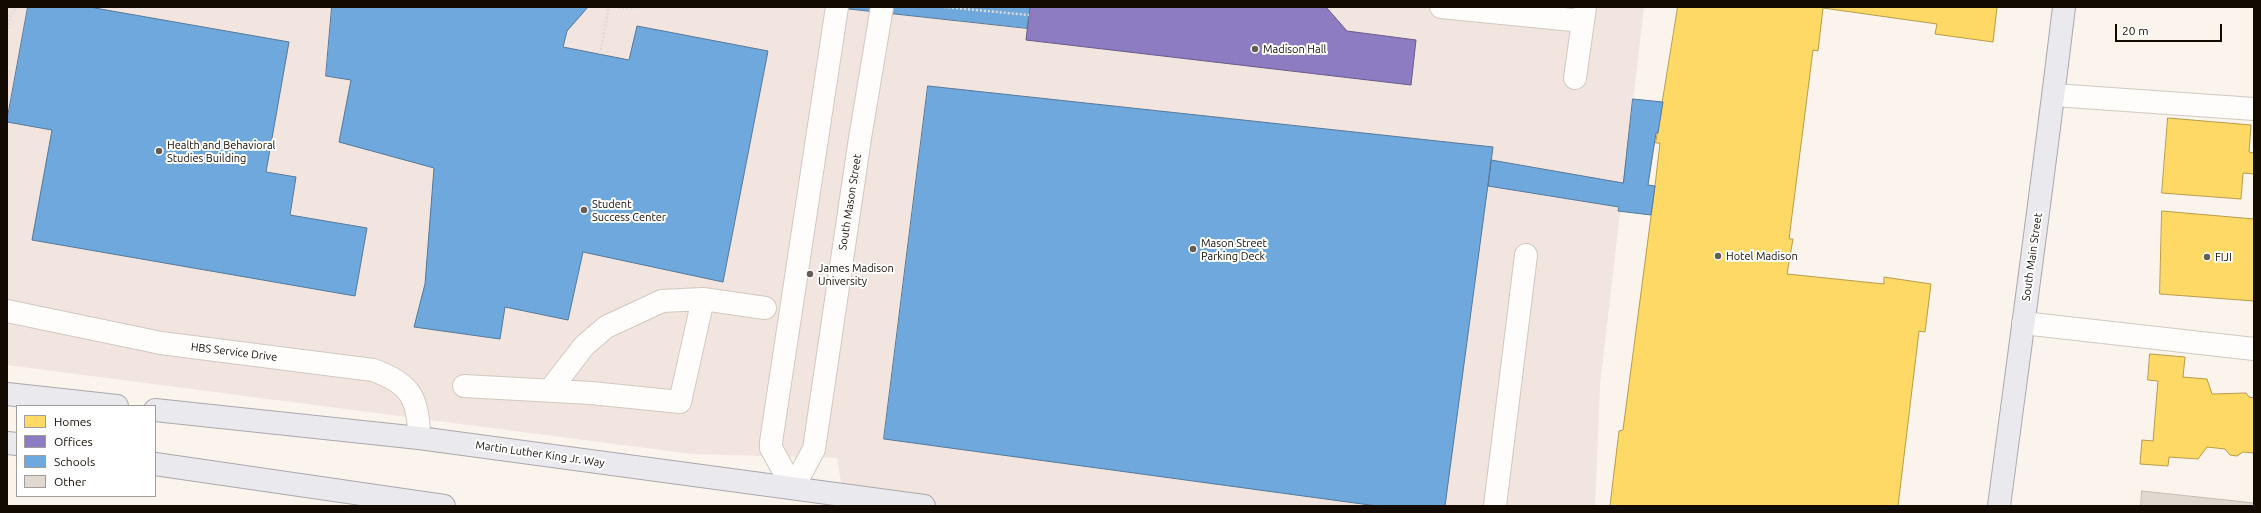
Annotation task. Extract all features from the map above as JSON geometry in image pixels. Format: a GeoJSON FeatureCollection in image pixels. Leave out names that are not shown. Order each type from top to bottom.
{"type":"FeatureCollection","features":[{"type":"Feature","properties":{"kind":"main road","name":"South Main Street"},"geometry":{"type":"LineString","coordinates":[[1999,506],[2054,95],[2064,7]]}},
{"type":"Feature","properties":{"kind":"main road"},"geometry":{"type":"LineString","coordinates":[[7,394],[108,405]]}},
{"type":"Feature","properties":{"kind":"main road","name":"Martin Luther King Jr. Way"},"geometry":{"type":"LineString","coordinates":[[156,410],[419,438],[791,497],[924,506]]}},
{"type":"Feature","properties":{"kind":"main road"},"geometry":{"type":"LineString","coordinates":[[156,464],[444,506]]}},
{"type":"Feature","properties":{"kind":"street"},"geometry":{"type":"LineString","coordinates":[[791,497],[771,448],[771,442],[837,7]]}},
{"type":"Feature","properties":{"kind":"street","name":"South Mason Street"},"geometry":{"type":"LineString","coordinates":[[791,497],[814,449],[860,138],[882,7]]}},
{"type":"Feature","properties":{"kind":"street"},"geometry":{"type":"LineString","coordinates":[[1441,7],[1584,14],[1575,78]]}},
{"type":"Feature","properties":{"kind":"street"},"geometry":{"type":"LineString","coordinates":[[2054,95],[2254,109]]}},
{"type":"Feature","properties":{"kind":"street"},"geometry":{"type":"LineString","coordinates":[[1495,506],[1526,255]]}},
{"type":"Feature","properties":{"kind":"street"},"geometry":{"type":"LineString","coordinates":[[550,390],[584,346],[606,326],[662,301],[703,299],[765,308]]}},
{"type":"Feature","properties":{"kind":"street"},"geometry":{"type":"LineString","coordinates":[[464,386],[550,390],[680,402],[703,299]]}},
{"type":"Feature","properties":{"kind":"street","name":"HBS Service Drive"},"geometry":{"type":"LineString","coordinates":[[7,311],[162,343],[372,370],[395,378],[410,391],[419,419],[419,438]]}},
{"type":"Feature","properties":{"kind":"street"},"geometry":{"type":"LineString","coordinates":[[2023,323],[2254,349]]}},
{"type":"Feature","properties":{"kind":"path"},"geometry":{"type":"LineString","coordinates":[[7,33],[10,16],[18,7]]}},
{"type":"Feature","properties":{"kind":"path"},"geometry":{"type":"LineString","coordinates":[[600,54],[609,7]]}},
{"type":"Feature","properties":{"kind":"path"},"geometry":{"type":"LineString","coordinates":[[614,7],[638,7]]}},
{"type":"Feature","properties":{"kind":"path"},"geometry":{"type":"LineString","coordinates":[[944,7],[1029,15]]}},
{"type":"Feature","properties":{"kind":"shaded area","name":"James Madison University"},"geometry":{"type":"Polygon","coordinates":[[[7,7],[1644,7],[1600,385],[1595,506],[944,506],[853,497],[841,482],[837,458],[692,454],[7,365],[7,7]]]}},
{"type":"Feature","properties":{"kind":"building: Homes","name":"Hotel Madison"},"geometry":{"type":"Polygon","coordinates":[[[1678,7],[1997,7],[1993,42],[1935,34],[1937,24],[1823,8],[1818,51],[1813,50],[1789,239],[1793,239],[1787,274],[1884,284],[1884,277],[1931,284],[1925,332],[1919,331],[1898,506],[1610,506],[1619,431],[1623,430],[1655,186],[1660,143],[1656,143],[1678,7]]]}},
{"type":"Feature","properties":{"kind":"building: Homes"},"geometry":{"type":"Polygon","coordinates":[[[2168,118],[2251,125],[2249,152],[2254,153],[2254,174],[2243,173],[2241,199],[2162,193],[2168,118]]]}},
{"type":"Feature","properties":{"kind":"building: Homes","name":"FIJI"},"geometry":{"type":"Polygon","coordinates":[[[2162,211],[2254,219],[2254,301],[2160,294],[2162,211]]]}},
{"type":"Feature","properties":{"kind":"building: Homes"},"geometry":{"type":"Polygon","coordinates":[[[2150,354],[2185,357],[2183,377],[2207,379],[2212,394],[2246,393],[2249,397],[2254,398],[2254,453],[2243,452],[2237,456],[2230,455],[2225,449],[2207,447],[2198,459],[2169,457],[2168,466],[2140,464],[2142,440],[2153,441],[2158,381],[2148,380],[2150,354]]]}},
{"type":"Feature","properties":{"kind":"building: Offices","name":"Madison Hall"},"geometry":{"type":"Polygon","coordinates":[[[1030,7],[1326,7],[1347,31],[1416,40],[1411,85],[1026,40],[1030,7]]]}},
{"type":"Feature","properties":{"kind":"building: Schools","name":"Health and Behavioral Studies Building"},"geometry":{"type":"Polygon","coordinates":[[[28,7],[89,7],[289,42],[266,172],[296,177],[290,215],[367,228],[355,296],[32,240],[52,130],[7,122],[28,7]]]}},
{"type":"Feature","properties":{"kind":"building: Schools","name":"Student Success Center"},"geometry":{"type":"Polygon","coordinates":[[[332,7],[588,7],[567,31],[563,47],[629,60],[637,26],[768,51],[723,282],[583,252],[568,320],[505,307],[500,339],[414,327],[425,284],[434,168],[339,142],[351,80],[326,76],[332,7]]]}},
{"type":"Feature","properties":{"kind":"building: Schools"},"geometry":{"type":"Polygon","coordinates":[[[831,7],[1025,7],[1030,8],[1027,28],[831,7]]]}},
{"type":"Feature","properties":{"kind":"building: Schools","name":"Mason Street Parking Deck"},"geometry":{"type":"Polygon","coordinates":[[[928,86],[1493,147],[1445,506],[1377,506],[884,439],[928,86]]]}},
{"type":"Feature","properties":{"kind":"building: Schools"},"geometry":{"type":"Polygon","coordinates":[[[1633,99],[1663,102],[1658,133],[1656,133],[1648,185],[1655,186],[1651,215],[1618,211],[1619,207],[1488,186],[1491,160],[1623,183],[1633,99]]]}},
{"type":"Feature","properties":{"kind":"building: Other"},"geometry":{"type":"Polygon","coordinates":[[[2142,491],[2254,503],[2254,506],[2141,506],[2142,491]]]}},
{"type":"Feature","properties":{"kind":"place","name":"Madison Hall"},"geometry":{"type":"Point","coordinates":[1255,49]}},
{"type":"Feature","properties":{"kind":"place","name":"Health and Behavioral Studies Building"},"geometry":{"type":"Point","coordinates":[159,151]}},
{"type":"Feature","properties":{"kind":"place","name":"Student Success Center"},"geometry":{"type":"Point","coordinates":[584,210]}},
{"type":"Feature","properties":{"kind":"place","name":"Mason Street Parking Deck"},"geometry":{"type":"Point","coordinates":[1193,249]}},
{"type":"Feature","properties":{"kind":"place","name":"Hotel Madison"},"geometry":{"type":"Point","coordinates":[1718,256]}},
{"type":"Feature","properties":{"kind":"place","name":"FIJI"},"geometry":{"type":"Point","coordinates":[2207,257]}},
{"type":"Feature","properties":{"kind":"place","name":"James Madison University"},"geometry":{"type":"Point","coordinates":[810,274]}}]}
